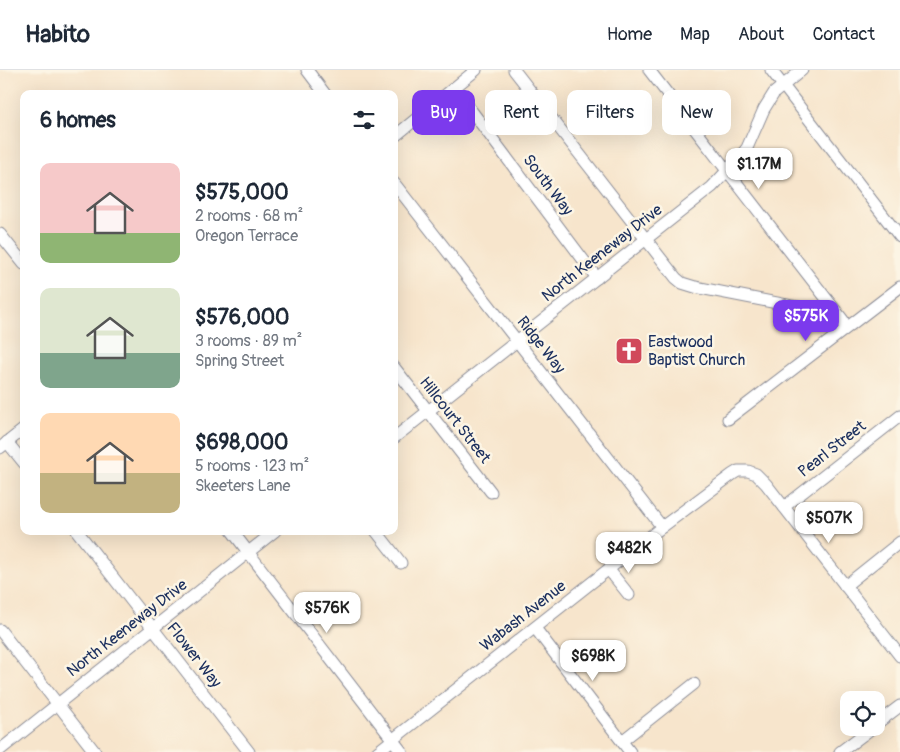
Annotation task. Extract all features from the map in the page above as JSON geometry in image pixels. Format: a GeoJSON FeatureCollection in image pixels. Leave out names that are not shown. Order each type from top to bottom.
{"type":"FeatureCollection","features":[{"type":"Feature","properties":{"kind":"street"},"geometry":{"type":"LineString","coordinates":[[306,70],[322,90]]}},
{"type":"Feature","properties":{"kind":"street"},"geometry":{"type":"LineString","coordinates":[[398,134],[476,70]]}},
{"type":"Feature","properties":{"kind":"street"},"geometry":{"type":"LineString","coordinates":[[514,70],[676,278],[682,283],[823,312],[848,326]]}},
{"type":"Feature","properties":{"kind":"street"},"geometry":{"type":"LineString","coordinates":[[649,70],[848,326]]}},
{"type":"Feature","properties":{"kind":"street"},"geometry":{"type":"LineString","coordinates":[[772,70],[900,237]]}},
{"type":"Feature","properties":{"kind":"street","name":"North Keeneway Drive"},"geometry":{"type":"LineString","coordinates":[[398,435],[712,187],[728,171],[746,148],[768,100],[802,70]]}},
{"type":"Feature","properties":{"kind":"street","name":"South Way"},"geometry":{"type":"LineString","coordinates":[[455,89],[597,278]]}},
{"type":"Feature","properties":{"kind":"street","name":"Ridge Way"},"geometry":{"type":"LineString","coordinates":[[398,188],[662,527]]}},
{"type":"Feature","properties":{"kind":"street"},"geometry":{"type":"LineString","coordinates":[[0,234],[20,259]]}},
{"type":"Feature","properties":{"kind":"street"},"geometry":{"type":"LineString","coordinates":[[728,419],[900,287]]}},
{"type":"Feature","properties":{"kind":"street","name":"Hillcourt Street"},"geometry":{"type":"LineString","coordinates":[[398,372],[491,492]]}},
{"type":"Feature","properties":{"kind":"street","name":"Pearl Street"},"geometry":{"type":"LineString","coordinates":[[784,507],[900,416]]}},
{"type":"Feature","properties":{"kind":"street"},"geometry":{"type":"LineString","coordinates":[[20,432],[4,445],[20,459]]}},
{"type":"Feature","properties":{"kind":"street","name":"Wabash Avenue"},"geometry":{"type":"LineString","coordinates":[[377,752],[662,527],[738,471],[748,471],[756,474],[784,507]]}},
{"type":"Feature","properties":{"kind":"street"},"geometry":{"type":"LineString","coordinates":[[784,507],[900,656]]}},
{"type":"Feature","properties":{"kind":"street","name":"Flower Way"},"geometry":{"type":"LineString","coordinates":[[80,535],[249,752]]}},
{"type":"Feature","properties":{"kind":"street"},"geometry":{"type":"LineString","coordinates":[[235,535],[402,752]]}},
{"type":"Feature","properties":{"kind":"street","name":"North Keeneway Drive"},"geometry":{"type":"LineString","coordinates":[[0,750],[270,535]]}},
{"type":"Feature","properties":{"kind":"street"},"geometry":{"type":"LineString","coordinates":[[379,535],[401,563]]}},
{"type":"Feature","properties":{"kind":"street"},"geometry":{"type":"LineString","coordinates":[[845,586],[900,542]]}},
{"type":"Feature","properties":{"kind":"street"},"geometry":{"type":"LineString","coordinates":[[609,570],[629,595]]}},
{"type":"Feature","properties":{"kind":"street"},"geometry":{"type":"LineString","coordinates":[[535,628],[630,752]]}},
{"type":"Feature","properties":{"kind":"street"},"geometry":{"type":"LineString","coordinates":[[0,630],[95,752]]}},
{"type":"Feature","properties":{"kind":"street"},"geometry":{"type":"LineString","coordinates":[[622,741],[694,684]]}},
{"type":"Feature","properties":{"kind":"street"},"geometry":{"type":"LineString","coordinates":[[885,717],[900,706]]}},
{"type":"Feature","properties":{"kind":"street"},"geometry":{"type":"LineString","coordinates":[[840,752],[861,736]]}},
{"type":"Feature","properties":{"kind":"place","name":"Eastwood Baptist Church"},"geometry":{"type":"Point","coordinates":[629,351]}}]}
